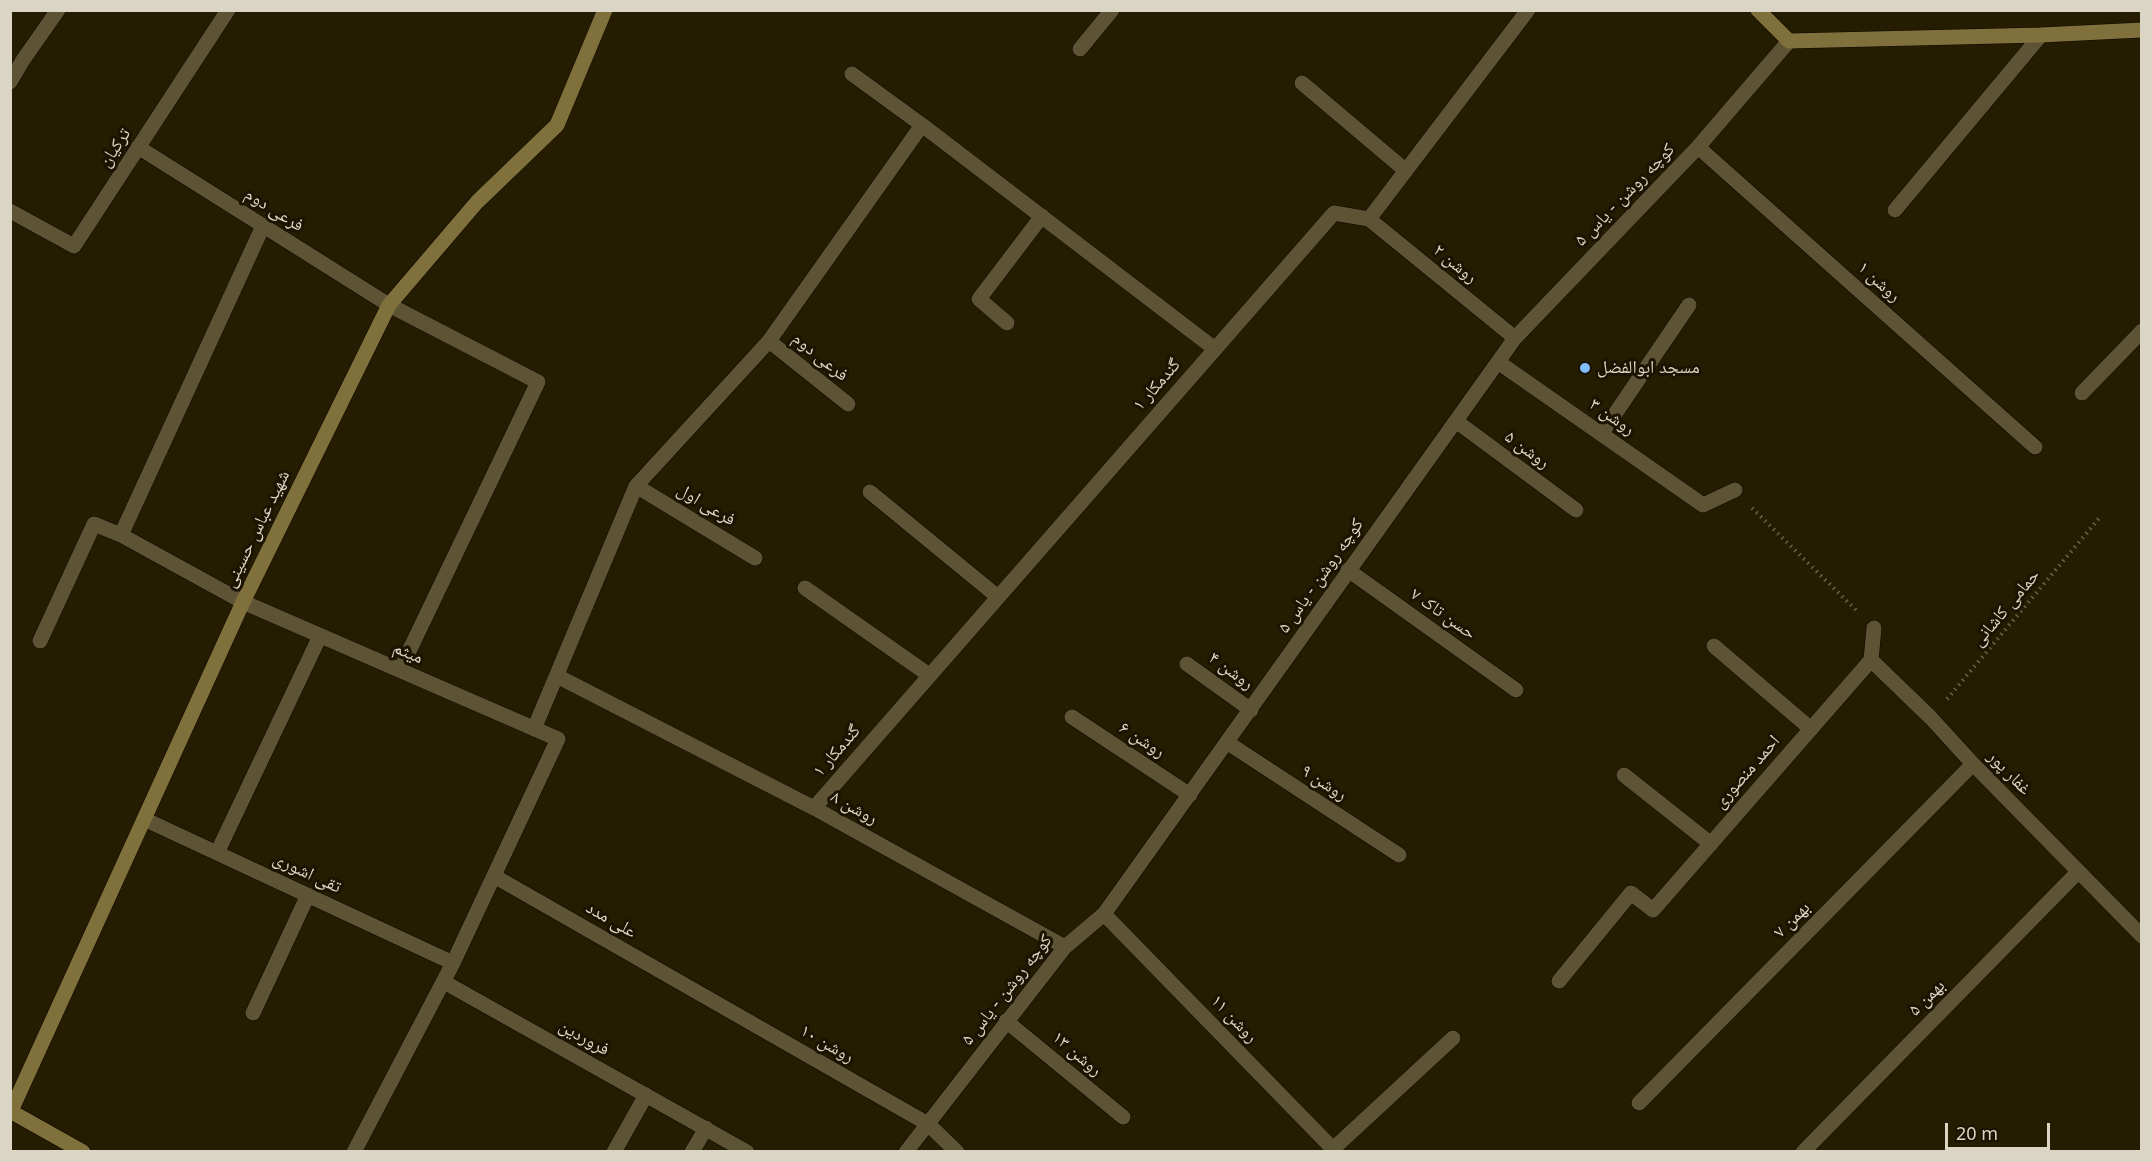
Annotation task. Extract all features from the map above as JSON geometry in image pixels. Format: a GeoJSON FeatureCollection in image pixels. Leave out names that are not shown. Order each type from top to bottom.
{"type":"FeatureCollection","features":[{"type":"Feature","properties":{"kind":"street"},"geometry":{"type":"LineString","coordinates":[[10,82],[17,56],[58,10]]}},
{"type":"Feature","properties":{"kind":"street","name":"ترکیان"},"geometry":{"type":"LineString","coordinates":[[10,211],[74,246],[228,10]]}},
{"type":"Feature","properties":{"kind":"street","name":"شهید عباس حسینی"},"geometry":{"type":"LineString","coordinates":[[11,1111],[243,602],[389,305],[477,202],[557,125],[605,10]]}},
{"type":"Feature","properties":{"kind":"street"},"geometry":{"type":"LineString","coordinates":[[1080,49],[1112,10]]}},
{"type":"Feature","properties":{"kind":"street"},"geometry":{"type":"LineString","coordinates":[[1369,219],[1528,10]]}},
{"type":"Feature","properties":{"kind":"street"},"geometry":{"type":"LineString","coordinates":[[1758,10],[1789,40],[2041,35],[2142,30]]}},
{"type":"Feature","properties":{"kind":"street"},"geometry":{"type":"LineString","coordinates":[[1895,210],[2041,35]]}},
{"type":"Feature","properties":{"kind":"street","name":"کوچه روشن - یاس ۵"},"geometry":{"type":"LineString","coordinates":[[906,1152],[1065,947],[1104,915],[1515,339],[1698,147],[1789,40]]}},
{"type":"Feature","properties":{"kind":"street"},"geometry":{"type":"LineString","coordinates":[[852,74],[1215,349]]}},
{"type":"Feature","properties":{"kind":"street"},"geometry":{"type":"LineString","coordinates":[[1302,83],[1405,170]]}},
{"type":"Feature","properties":{"kind":"street"},"geometry":{"type":"LineString","coordinates":[[534,729],[636,486],[769,341],[922,125]]}},
{"type":"Feature","properties":{"kind":"street","name":"فرعی دوم"},"geometry":{"type":"LineString","coordinates":[[138,147],[389,305],[538,382],[400,670]]}},
{"type":"Feature","properties":{"kind":"street","name":"روشن ۱"},"geometry":{"type":"LineString","coordinates":[[1698,147],[2035,447]]}},
{"type":"Feature","properties":{"kind":"street","name":"گندمکار ۱"},"geometry":{"type":"LineString","coordinates":[[814,808],[1334,213],[1369,219]]}},
{"type":"Feature","properties":{"kind":"street"},"geometry":{"type":"LineString","coordinates":[[1007,323],[979,299],[1042,216]]}},
{"type":"Feature","properties":{"kind":"street","name":"روشن ۲"},"geometry":{"type":"LineString","coordinates":[[1369,219],[1515,339]]}},
{"type":"Feature","properties":{"kind":"street"},"geometry":{"type":"LineString","coordinates":[[121,535],[263,226]]}},
{"type":"Feature","properties":{"kind":"street"},"geometry":{"type":"LineString","coordinates":[[1602,433],[1689,305]]}},
{"type":"Feature","properties":{"kind":"street"},"geometry":{"type":"LineString","coordinates":[[2082,393],[2142,331]]}},
{"type":"Feature","properties":{"kind":"street","name":"فرعی دوم"},"geometry":{"type":"LineString","coordinates":[[769,341],[848,404]]}},
{"type":"Feature","properties":{"kind":"street","name":"روشن ۳"},"geometry":{"type":"LineString","coordinates":[[1498,362],[1703,505],[1735,490]]}},
{"type":"Feature","properties":{"kind":"street","name":"روشن ۵"},"geometry":{"type":"LineString","coordinates":[[1456,422],[1576,510]]}},
{"type":"Feature","properties":{"kind":"street","name":"فرعی اول"},"geometry":{"type":"LineString","coordinates":[[636,486],[755,558]]}},
{"type":"Feature","properties":{"kind":"street"},"geometry":{"type":"LineString","coordinates":[[870,492],[998,597]]}},
{"type":"Feature","properties":{"kind":"street","name":"میثم"},"geometry":{"type":"LineString","coordinates":[[40,640],[94,524],[121,535],[243,602],[558,739],[494,876]]}},
{"type":"Feature","properties":{"kind":"street","name":"حسن تاک ۷"},"geometry":{"type":"LineString","coordinates":[[1348,570],[1516,690]]}},
{"type":"Feature","properties":{"kind":"street"},"geometry":{"type":"LineString","coordinates":[[805,588],[929,675]]}},
{"type":"Feature","properties":{"kind":"street"},"geometry":{"type":"LineString","coordinates":[[1871,660],[1874,628]]}},
{"type":"Feature","properties":{"kind":"street"},"geometry":{"type":"LineString","coordinates":[[217,853],[320,636]]}},
{"type":"Feature","properties":{"kind":"street"},"geometry":{"type":"LineString","coordinates":[[1714,646],[1811,729]]}},
{"type":"Feature","properties":{"kind":"street","name":"غفار پور"},"geometry":{"type":"LineString","coordinates":[[1871,660],[1931,718],[2136,931]]}},
{"type":"Feature","properties":{"kind":"street","name":"احمد منصوری"},"geometry":{"type":"LineString","coordinates":[[1559,981],[1631,893],[1653,910],[1871,660]]}},
{"type":"Feature","properties":{"kind":"street","name":"روشن ۴"},"geometry":{"type":"LineString","coordinates":[[1187,664],[1251,710]]}},
{"type":"Feature","properties":{"kind":"street","name":"روشن ۸"},"geometry":{"type":"LineString","coordinates":[[557,676],[814,808],[1065,947]]}},
{"type":"Feature","properties":{"kind":"street","name":"روشن ۶"},"geometry":{"type":"LineString","coordinates":[[1072,717],[1190,795]]}},
{"type":"Feature","properties":{"kind":"street","name":"روشن ۹"},"geometry":{"type":"LineString","coordinates":[[1228,743],[1399,855]]}},
{"type":"Feature","properties":{"kind":"street","name":"بهمن ۷"},"geometry":{"type":"LineString","coordinates":[[1639,1103],[1973,764]]}},
{"type":"Feature","properties":{"kind":"street"},"geometry":{"type":"LineString","coordinates":[[1624,776],[1711,844]]}},
{"type":"Feature","properties":{"kind":"street","name":"تقی اشوری"},"geometry":{"type":"LineString","coordinates":[[144,819],[453,963]]}},
{"type":"Feature","properties":{"kind":"street","name":"بهمن ۵"},"geometry":{"type":"LineString","coordinates":[[1803,1152],[2078,872]]}},
{"type":"Feature","properties":{"kind":"street"},"geometry":{"type":"LineString","coordinates":[[354,1152],[444,982],[494,876]]}},
{"type":"Feature","properties":{"kind":"street","name":"علی مدد"},"geometry":{"type":"LineString","coordinates":[[494,876],[708,998]]}},
{"type":"Feature","properties":{"kind":"street"},"geometry":{"type":"LineString","coordinates":[[253,1013],[308,895]]}},
{"type":"Feature","properties":{"kind":"street","name":"روشن ۱۱"},"geometry":{"type":"LineString","coordinates":[[1104,915],[1334,1150]]}},
{"type":"Feature","properties":{"kind":"street"},"geometry":{"type":"LineString","coordinates":[[2136,931],[2142,915]]}},
{"type":"Feature","properties":{"kind":"street","name":"فروردین"},"geometry":{"type":"LineString","coordinates":[[444,982],[747,1152]]}},
{"type":"Feature","properties":{"kind":"street","name":"روشن ۱۰"},"geometry":{"type":"LineString","coordinates":[[708,998],[928,1124],[957,1152]]}},
{"type":"Feature","properties":{"kind":"street","name":"روشن ۱۳"},"geometry":{"type":"LineString","coordinates":[[1006,1021],[1123,1117]]}},
{"type":"Feature","properties":{"kind":"street"},"geometry":{"type":"LineString","coordinates":[[1334,1150],[1453,1038]]}},
{"type":"Feature","properties":{"kind":"street"},"geometry":{"type":"LineString","coordinates":[[614,1152],[646,1095]]}},
{"type":"Feature","properties":{"kind":"street"},"geometry":{"type":"LineString","coordinates":[[11,1111],[78,1150]]}},
{"type":"Feature","properties":{"kind":"street"},"geometry":{"type":"LineString","coordinates":[[692,1152],[706,1128]]}},
{"type":"Feature","properties":{"kind":"path"},"geometry":{"type":"LineString","coordinates":[[1735,490],[1874,628]]}},
{"type":"Feature","properties":{"kind":"path","name":"حمامی کاشانی"},"geometry":{"type":"LineString","coordinates":[[1931,718],[2101,516]]}},
{"type":"Feature","properties":{"kind":"place","name":"مسجد ابوالفضل"},"geometry":{"type":"Point","coordinates":[1585,368]}}]}
